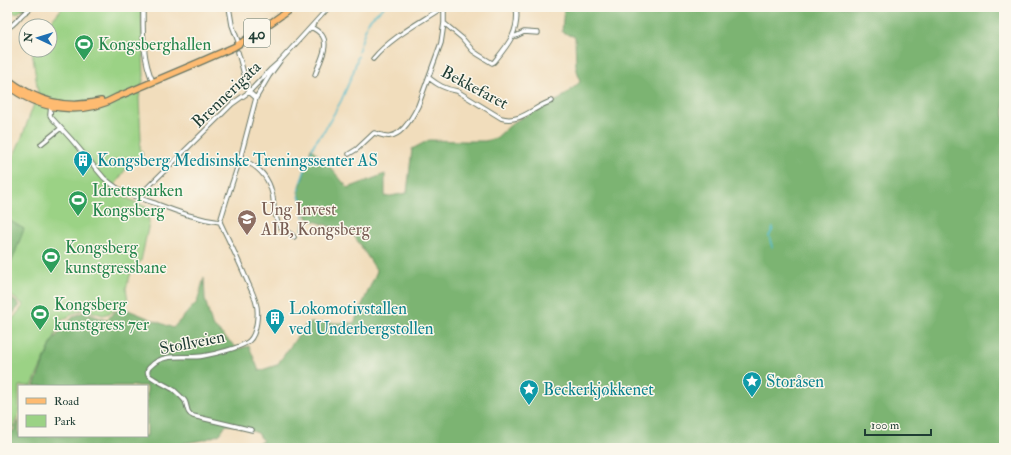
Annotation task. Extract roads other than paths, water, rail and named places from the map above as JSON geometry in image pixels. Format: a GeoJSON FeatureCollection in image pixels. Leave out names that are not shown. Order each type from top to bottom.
{"type":"FeatureCollection","features":[{"type":"Feature","properties":{"kind":"main road","name":"40"},"geometry":{"type":"LineString","coordinates":[[7,85],[30,100],[52,104],[92,103],[117,97],[239,44],[293,7]]}},
{"type":"Feature","properties":{"kind":"main road","name":"40"},"geometry":{"type":"LineString","coordinates":[[7,79],[28,93],[52,104]]}},
{"type":"Feature","properties":{"kind":"street"},"geometry":{"type":"LineString","coordinates":[[7,28],[32,7]]}},
{"type":"Feature","properties":{"kind":"street"},"geometry":{"type":"LineString","coordinates":[[143,7],[146,62],[153,82]]}},
{"type":"Feature","properties":{"kind":"street"},"geometry":{"type":"LineString","coordinates":[[229,7],[232,25],[239,44]]}},
{"type":"Feature","properties":{"kind":"street","name":"Brennerigata"},"geometry":{"type":"LineString","coordinates":[[141,198],[146,189],[232,104],[249,92],[280,61],[329,7]]}},
{"type":"Feature","properties":{"kind":"street"},"geometry":{"type":"LineString","coordinates":[[349,154],[357,149],[374,133],[389,136],[397,134],[406,125],[418,106],[441,43],[444,23],[444,7]]}},
{"type":"Feature","properties":{"kind":"street"},"geometry":{"type":"LineString","coordinates":[[373,59],[378,52],[394,39],[444,7]]}},
{"type":"Feature","properties":{"kind":"street"},"geometry":{"type":"LineString","coordinates":[[444,23],[462,38],[473,51],[492,63],[513,36],[518,15],[516,7]]}},
{"type":"Feature","properties":{"kind":"street"},"geometry":{"type":"LineString","coordinates":[[312,27],[321,34],[325,42],[325,48],[315,75]]}},
{"type":"Feature","properties":{"kind":"street"},"geometry":{"type":"LineString","coordinates":[[513,36],[524,32],[538,33]]}},
{"type":"Feature","properties":{"kind":"street"},"geometry":{"type":"LineString","coordinates":[[238,52],[249,92],[256,98]]}},
{"type":"Feature","properties":{"kind":"street"},"geometry":{"type":"LineString","coordinates":[[52,104],[51,117],[104,178],[125,192],[179,213],[220,222],[240,159],[256,98],[280,61]]}},
{"type":"Feature","properties":{"kind":"street","name":"Bekkefaret"},"geometry":{"type":"LineString","coordinates":[[429,78],[442,87],[457,91],[501,118],[507,120],[514,119],[546,102],[552,101]]}},
{"type":"Feature","properties":{"kind":"street"},"geometry":{"type":"LineString","coordinates":[[41,144],[61,128]]}},
{"type":"Feature","properties":{"kind":"street"},"geometry":{"type":"LineString","coordinates":[[240,159],[261,170],[266,177],[272,192],[274,209],[279,226],[292,233],[294,238]]}},
{"type":"Feature","properties":{"kind":"street","name":"Stollveien"},"geometry":{"type":"LineString","coordinates":[[220,222],[257,305],[256,329],[250,340],[238,346],[218,353],[201,356],[175,356],[159,360],[153,363],[148,369],[148,374],[167,385],[178,394],[185,401],[188,412],[193,416],[252,430]]}},
{"type":"Feature","properties":{"kind":"waterway"},"geometry":{"type":"LineString","coordinates":[[358,52],[367,24],[371,18],[384,7]]}},
{"type":"Feature","properties":{"kind":"waterway"},"geometry":{"type":"LineString","coordinates":[[302,230],[304,216],[299,196],[299,187],[314,144],[326,128],[341,101],[353,73],[358,56]]}},
{"type":"Feature","properties":{"kind":"waterway"},"geometry":{"type":"LineString","coordinates":[[772,247],[769,236],[773,227]]}},
{"type":"Feature","properties":{"kind":"place","name":"Kongsberghallen"},"geometry":{"type":"Point","coordinates":[84,61]}},
{"type":"Feature","properties":{"kind":"place","name":"Kongsberg Medisinske Treningssenter AS"},"geometry":{"type":"Point","coordinates":[83,177]}},
{"type":"Feature","properties":{"kind":"place","name":"Idrettsparken Kongsberg"},"geometry":{"type":"Point","coordinates":[78,217]}},
{"type":"Feature","properties":{"kind":"place","name":"Ung Invest AIB, Kongsberg"},"geometry":{"type":"Point","coordinates":[247,236]}},
{"type":"Feature","properties":{"kind":"place","name":"Kongsberg kunstgressbane"},"geometry":{"type":"Point","coordinates":[51,274]}},
{"type":"Feature","properties":{"kind":"place","name":"Kongsberg kunstgress 7er"},"geometry":{"type":"Point","coordinates":[40,331]}},
{"type":"Feature","properties":{"kind":"place","name":"Lokomotivstallen ved Underbergstollen"},"geometry":{"type":"Point","coordinates":[275,335]}},
{"type":"Feature","properties":{"kind":"place","name":"Storåsen"},"geometry":{"type":"Point","coordinates":[752,398]}},
{"type":"Feature","properties":{"kind":"place","name":"Beckerkjøkkenet"},"geometry":{"type":"Point","coordinates":[529,406]}}]}
